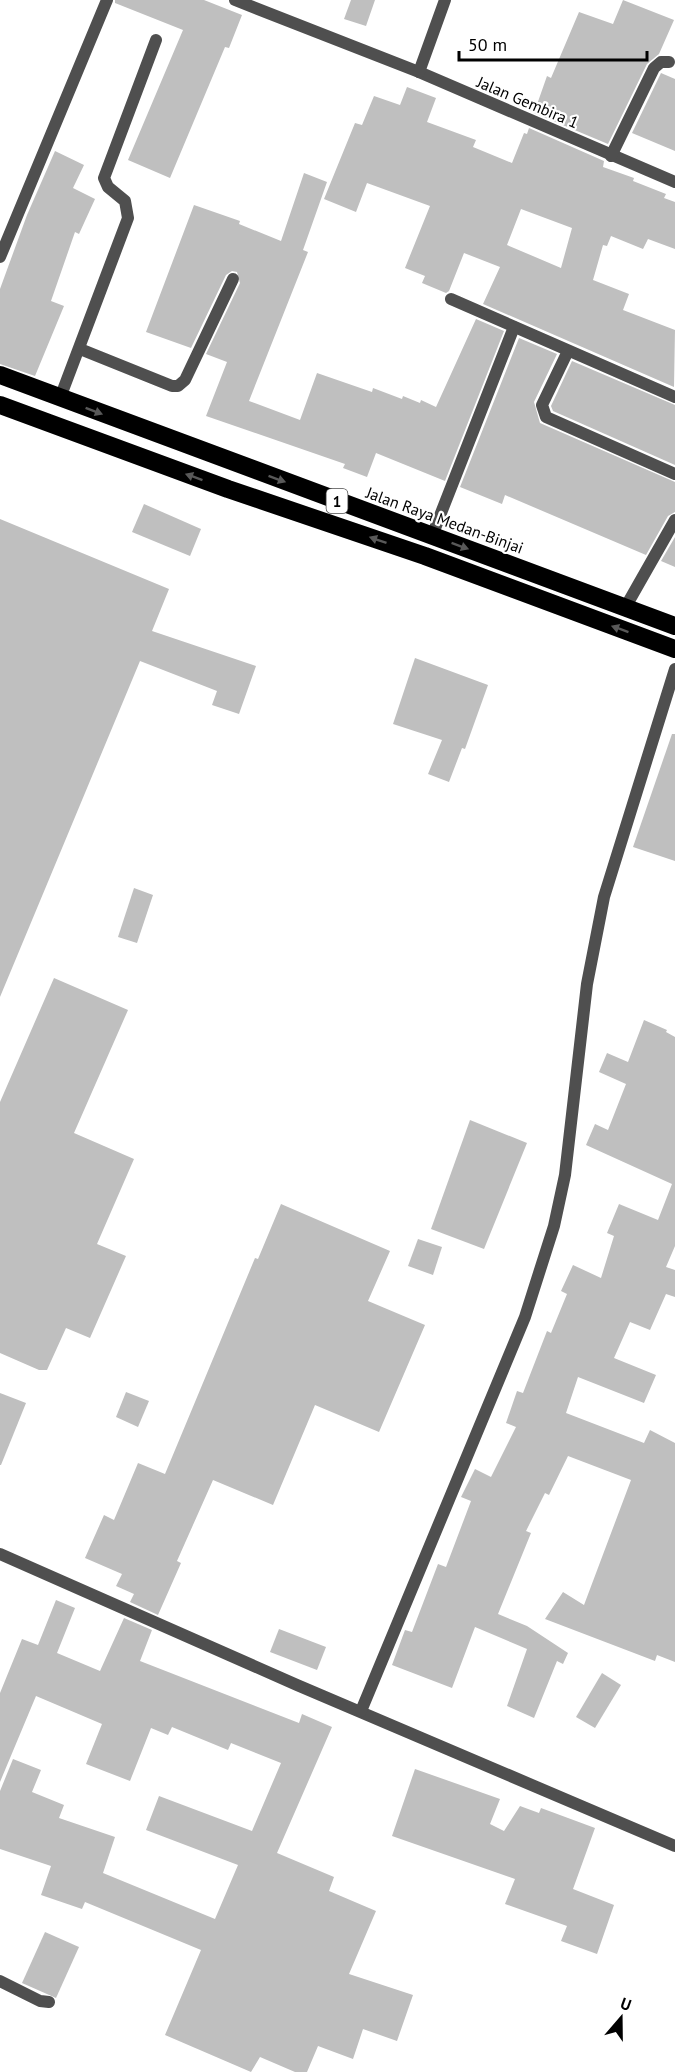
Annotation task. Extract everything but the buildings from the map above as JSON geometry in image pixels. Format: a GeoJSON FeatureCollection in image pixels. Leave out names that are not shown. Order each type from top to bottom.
{"type":"FeatureCollection","features":[{"type":"Feature","properties":{"kind":"highway","name":"Jalan Raya Medan-Binjai"},"geometry":{"type":"LineString","coordinates":[[0,375],[675,626]]}},
{"type":"Feature","properties":{"kind":"highway","name":"1"},"geometry":{"type":"LineString","coordinates":[[0,405],[228,489],[425,556],[675,650]]}},
{"type":"Feature","properties":{"kind":"street"},"geometry":{"type":"LineString","coordinates":[[0,257],[107,0]]}},
{"type":"Feature","properties":{"kind":"street","name":"Jalan Gembira 1"},"geometry":{"type":"LineString","coordinates":[[235,0],[419,72],[675,182]]}},
{"type":"Feature","properties":{"kind":"street"},"geometry":{"type":"LineString","coordinates":[[419,72],[445,0]]}},
{"type":"Feature","properties":{"kind":"street"},"geometry":{"type":"LineString","coordinates":[[60,398],[128,218],[125,201],[108,187],[104,178],[156,40]]}},
{"type":"Feature","properties":{"kind":"street"},"geometry":{"type":"LineString","coordinates":[[611,156],[654,68],[661,63],[669,62]]}},
{"type":"Feature","properties":{"kind":"street"},"geometry":{"type":"LineString","coordinates":[[80,349],[172,386],[178,386],[185,380],[233,279]]}},
{"type":"Feature","properties":{"kind":"street"},"geometry":{"type":"LineString","coordinates":[[451,299],[675,397]]}},
{"type":"Feature","properties":{"kind":"street"},"geometry":{"type":"LineString","coordinates":[[432,536],[514,327]]}},
{"type":"Feature","properties":{"kind":"street"},"geometry":{"type":"LineString","coordinates":[[568,351],[542,405],[544,415],[675,474]]}},
{"type":"Feature","properties":{"kind":"street"},"geometry":{"type":"LineString","coordinates":[[625,608],[675,520]]}},
{"type":"Feature","properties":{"kind":"street"},"geometry":{"type":"LineString","coordinates":[[361,1711],[525,1317],[554,1226],[565,1175],[587,984],[604,897],[675,669]]}},
{"type":"Feature","properties":{"kind":"street"},"geometry":{"type":"LineString","coordinates":[[0,1554],[675,1846]]}},
{"type":"Feature","properties":{"kind":"street"},"geometry":{"type":"LineString","coordinates":[[0,1981],[40,2001],[49,2002]]}}]}
